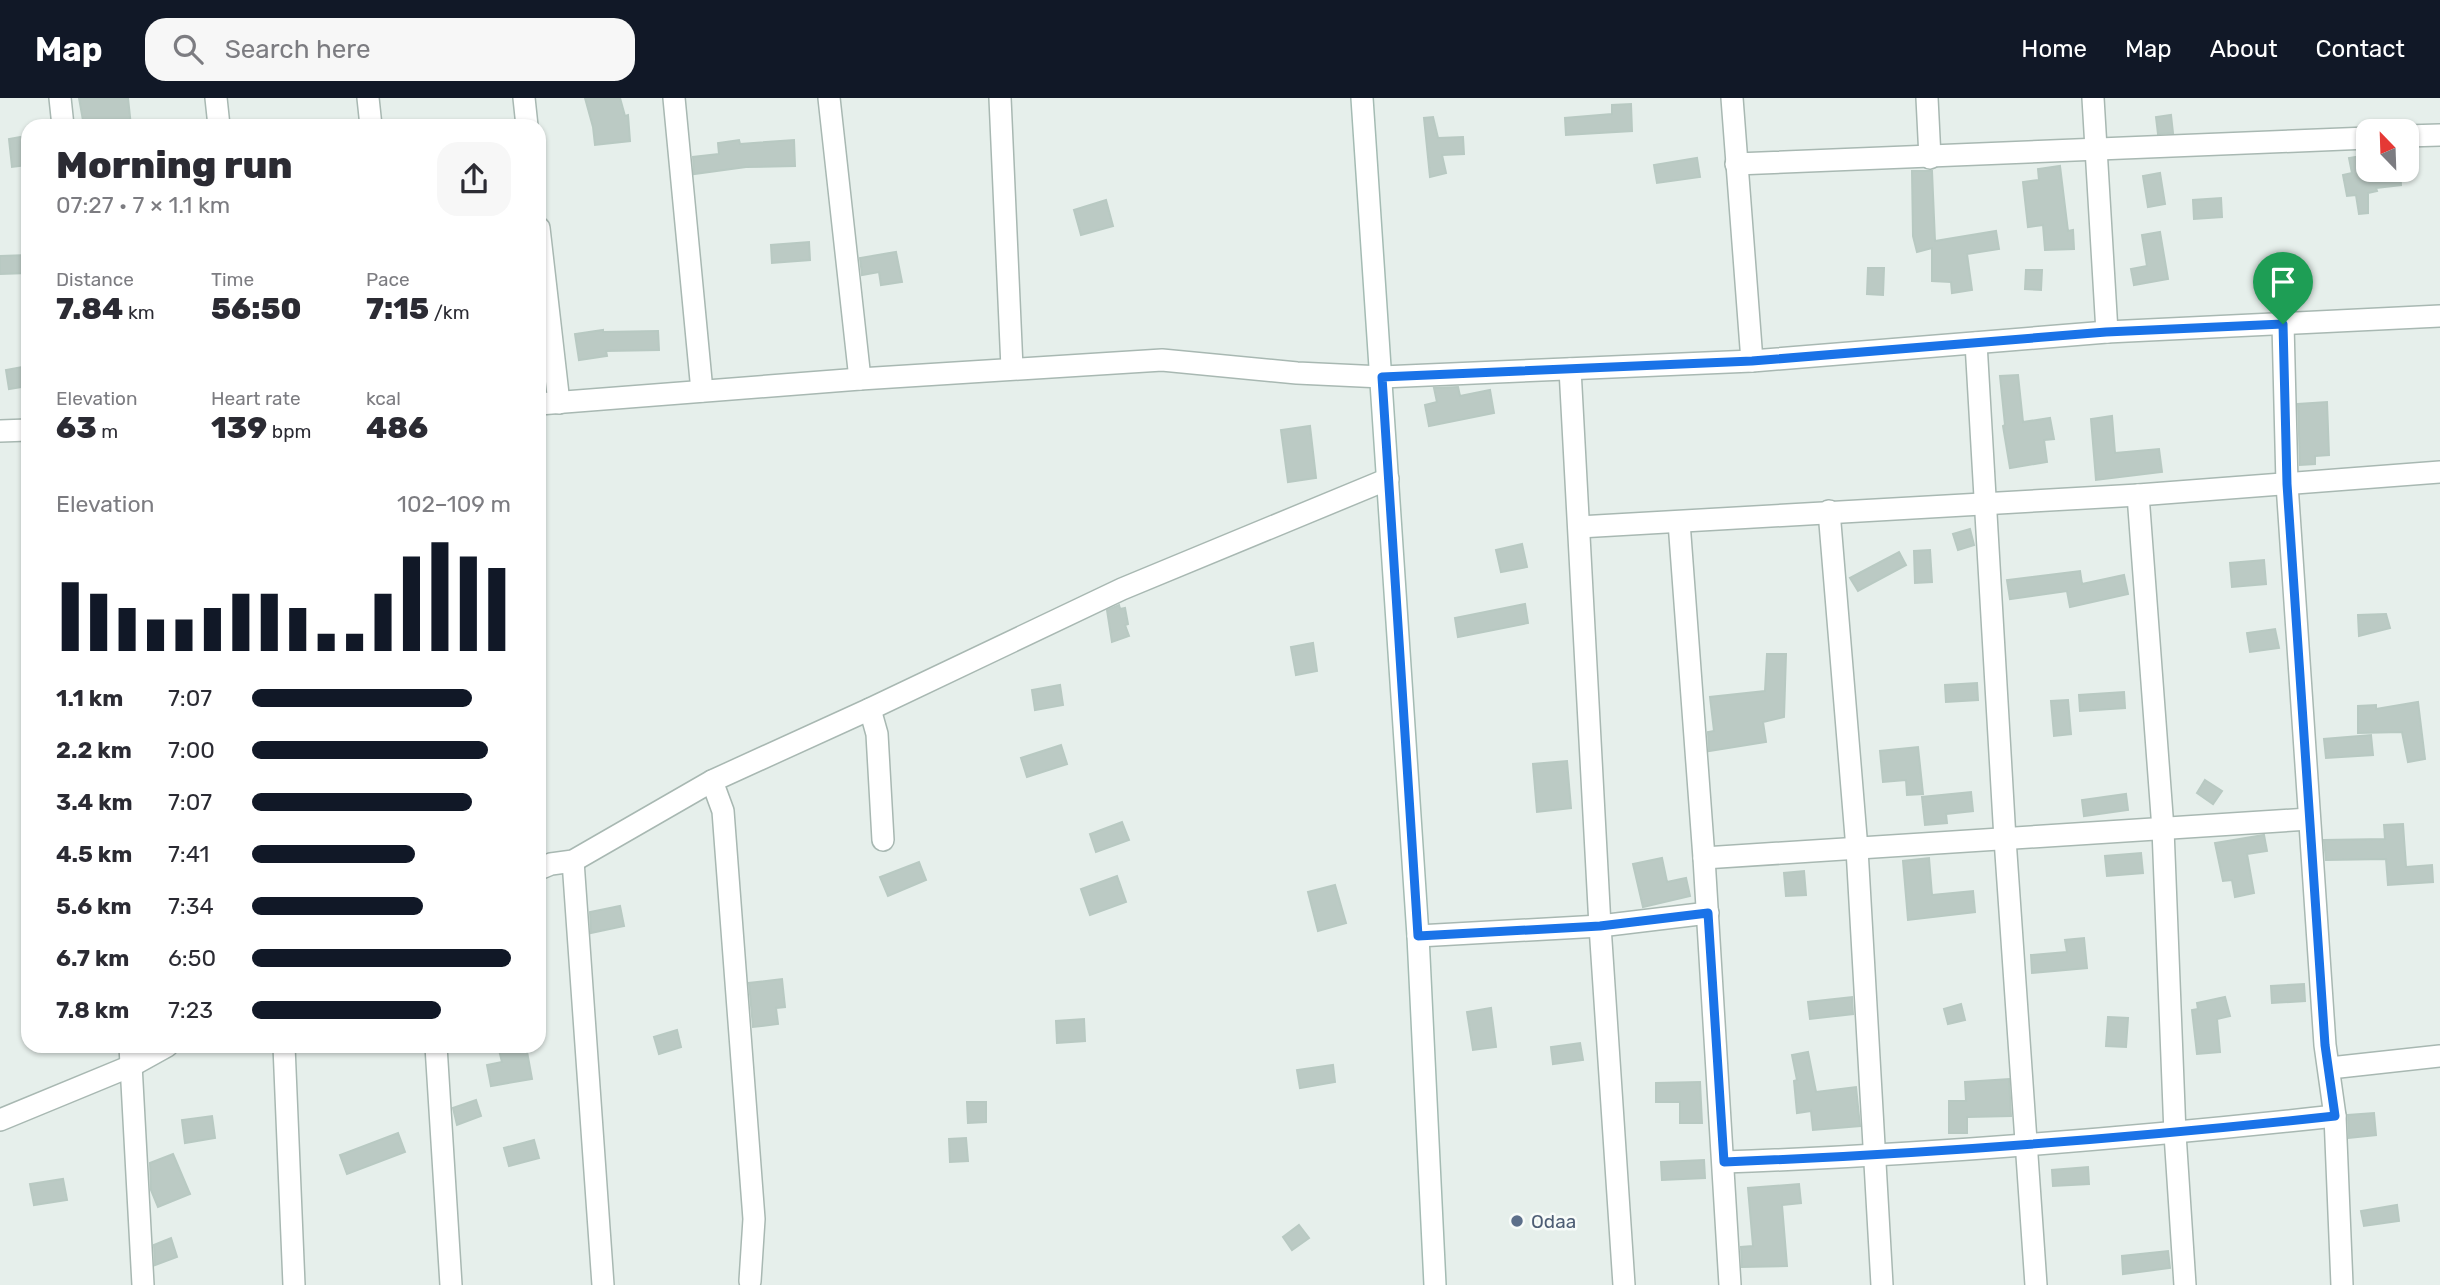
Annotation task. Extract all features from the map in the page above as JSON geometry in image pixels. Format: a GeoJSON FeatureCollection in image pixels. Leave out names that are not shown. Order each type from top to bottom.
{"type":"FeatureCollection","features":[{"type":"Feature","properties":{"kind":"street"},"geometry":{"type":"LineString","coordinates":[[60,98],[63,119]]}},
{"type":"Feature","properties":{"kind":"street"},"geometry":{"type":"LineString","coordinates":[[216,98],[218,119]]}},
{"type":"Feature","properties":{"kind":"street"},"geometry":{"type":"LineString","coordinates":[[368,98],[370,119]]}},
{"type":"Feature","properties":{"kind":"street"},"geometry":{"type":"LineString","coordinates":[[524,98],[526,119]]}},
{"type":"Feature","properties":{"kind":"street"},"geometry":{"type":"LineString","coordinates":[[674,98],[702,391]]}},
{"type":"Feature","properties":{"kind":"street"},"geometry":{"type":"LineString","coordinates":[[829,98],[860,379]]}},
{"type":"Feature","properties":{"kind":"street"},"geometry":{"type":"LineString","coordinates":[[1000,98],[1012,368]]}},
{"type":"Feature","properties":{"kind":"street"},"geometry":{"type":"LineString","coordinates":[[1362,98],[1418,936],[1435,1285]]}},
{"type":"Feature","properties":{"kind":"street"},"geometry":{"type":"LineString","coordinates":[[1732,98],[1752,361]]}},
{"type":"Feature","properties":{"kind":"street"},"geometry":{"type":"LineString","coordinates":[[1927,98],[1930,158]]}},
{"type":"Feature","properties":{"kind":"street"},"geometry":{"type":"LineString","coordinates":[[2093,98],[2106,332]]}},
{"type":"Feature","properties":{"kind":"street"},"geometry":{"type":"LineString","coordinates":[[2419,136],[2440,135]]}},
{"type":"Feature","properties":{"kind":"street"},"geometry":{"type":"LineString","coordinates":[[1737,164],[2356,139]]}},
{"type":"Feature","properties":{"kind":"street"},"geometry":{"type":"LineString","coordinates":[[546,351],[549,404],[860,379],[1162,359],[1297,373],[1382,377],[1752,361],[2106,332],[2440,316]]}},
{"type":"Feature","properties":{"kind":"street"},"geometry":{"type":"LineString","coordinates":[[2283,324],[2287,484],[2325,1045],[2335,1116],[2342,1285]]}},
{"type":"Feature","properties":{"kind":"street"},"geometry":{"type":"LineString","coordinates":[[1976,344],[2005,839],[2036,1285]]}},
{"type":"Feature","properties":{"kind":"street"},"geometry":{"type":"LineString","coordinates":[[1570,369],[1600,926],[1624,1285]]}},
{"type":"Feature","properties":{"kind":"street"},"geometry":{"type":"LineString","coordinates":[[0,431],[21,430]]}},
{"type":"Feature","properties":{"kind":"street"},"geometry":{"type":"LineString","coordinates":[[1579,527],[2138,495],[2440,472]]}},
{"type":"Feature","properties":{"kind":"street"},"geometry":{"type":"LineString","coordinates":[[546,866],[573,861],[712,780],[870,709],[1122,589],[1388,479]]}},
{"type":"Feature","properties":{"kind":"street"},"geometry":{"type":"LineString","coordinates":[[2138,495],[2163,829],[2175,1134],[2185,1285]]}},
{"type":"Feature","properties":{"kind":"street"},"geometry":{"type":"LineString","coordinates":[[1829,511],[1857,849],[1882,1285]]}},
{"type":"Feature","properties":{"kind":"street"},"geometry":{"type":"LineString","coordinates":[[1679,522],[1708,913],[1730,1285]]}},
{"type":"Feature","properties":{"kind":"street"},"geometry":{"type":"LineString","coordinates":[[870,709],[877,734],[883,840]]}},
{"type":"Feature","properties":{"kind":"street"},"geometry":{"type":"LineString","coordinates":[[712,780],[723,811],[754,1219],[750,1281]]}},
{"type":"Feature","properties":{"kind":"street"},"geometry":{"type":"LineString","coordinates":[[1704,858],[2309,819]]}},
{"type":"Feature","properties":{"kind":"street"},"geometry":{"type":"LineString","coordinates":[[573,861],[603,1285]]}},
{"type":"Feature","properties":{"kind":"street"},"geometry":{"type":"LineString","coordinates":[[1418,936],[1600,926],[1708,913]]}},
{"type":"Feature","properties":{"kind":"street"},"geometry":{"type":"LineString","coordinates":[[284,1053],[294,1285]]}},
{"type":"Feature","properties":{"kind":"street"},"geometry":{"type":"LineString","coordinates":[[436,1053],[451,1285]]}},
{"type":"Feature","properties":{"kind":"street"},"geometry":{"type":"LineString","coordinates":[[0,1120],[131,1056],[143,1285]]}},
{"type":"Feature","properties":{"kind":"street"},"geometry":{"type":"LineString","coordinates":[[2330,1068],[2440,1056]]}},
{"type":"Feature","properties":{"kind":"street"},"geometry":{"type":"LineString","coordinates":[[1724,1162],[1873,1157],[2028,1146],[2175,1134],[2335,1116]]}},
{"type":"Feature","properties":{"kind":"building"},"geometry":{"type":"Polygon","coordinates":[[[79,98],[128,98],[130,119],[83,119],[79,98]]]}},
{"type":"Feature","properties":{"kind":"building"},"geometry":{"type":"Polygon","coordinates":[[[585,98],[620,98],[625,116],[628,115],[630,141],[595,145],[585,98]]]}},
{"type":"Feature","properties":{"kind":"building"},"geometry":{"type":"Polygon","coordinates":[[[1631,104],[1632,131],[1566,135],[1565,118],[1612,114],[1612,105],[1631,104]]]}},
{"type":"Feature","properties":{"kind":"building"},"geometry":{"type":"Polygon","coordinates":[[[2171,115],[2173,133],[2158,134],[2156,117],[2171,115]]]}},
{"type":"Feature","properties":{"kind":"building"},"geometry":{"type":"Polygon","coordinates":[[[1433,117],[1438,138],[1463,137],[1464,154],[1442,155],[1446,173],[1430,177],[1424,118],[1433,117]]]}},
{"type":"Feature","properties":{"kind":"building"},"geometry":{"type":"Polygon","coordinates":[[[21,137],[21,166],[12,167],[9,139],[21,137]]]}},
{"type":"Feature","properties":{"kind":"building"},"geometry":{"type":"Polygon","coordinates":[[[739,140],[740,144],[794,140],[795,166],[746,167],[694,174],[693,157],[719,154],[718,143],[739,140]]]}},
{"type":"Feature","properties":{"kind":"building"},"geometry":{"type":"Polygon","coordinates":[[[2356,157],[2356,182],[2401,182],[2401,185],[2376,188],[2377,191],[2368,193],[2368,213],[2359,214],[2356,195],[2347,196],[2343,175],[2352,173],[2349,158],[2356,157]]]}},
{"type":"Feature","properties":{"kind":"building"},"geometry":{"type":"Polygon","coordinates":[[[1697,158],[1700,177],[1657,183],[1654,165],[1697,158]]]}},
{"type":"Feature","properties":{"kind":"building"},"geometry":{"type":"Polygon","coordinates":[[[2060,166],[2068,231],[2073,230],[2074,249],[2045,250],[2043,225],[2028,227],[2023,182],[2039,180],[2038,169],[2060,166]]]}},
{"type":"Feature","properties":{"kind":"building"},"geometry":{"type":"Polygon","coordinates":[[[1912,171],[1932,171],[1935,241],[1996,231],[1999,249],[1967,254],[1972,290],[1952,293],[1951,282],[1932,281],[1932,248],[1917,252],[1913,236],[1912,171]]]}},
{"type":"Feature","properties":{"kind":"building"},"geometry":{"type":"Polygon","coordinates":[[[2160,173],[2165,204],[2148,207],[2143,176],[2160,173]]]}},
{"type":"Feature","properties":{"kind":"building"},"geometry":{"type":"Polygon","coordinates":[[[2221,198],[2222,217],[2194,219],[2193,200],[2221,198]]]}},
{"type":"Feature","properties":{"kind":"building"},"geometry":{"type":"Polygon","coordinates":[[[1106,200],[1113,226],[1081,235],[1074,210],[1106,200]]]}},
{"type":"Feature","properties":{"kind":"building"},"geometry":{"type":"Polygon","coordinates":[[[2160,232],[2168,279],[2134,285],[2131,269],[2147,266],[2142,235],[2160,232]]]}},
{"type":"Feature","properties":{"kind":"building"},"geometry":{"type":"Polygon","coordinates":[[[809,242],[810,260],[772,263],[771,245],[809,242]]]}},
{"type":"Feature","properties":{"kind":"building"},"geometry":{"type":"Polygon","coordinates":[[[896,252],[902,282],[881,285],[879,272],[862,275],[860,258],[896,252]]]}},
{"type":"Feature","properties":{"kind":"building"},"geometry":{"type":"Polygon","coordinates":[[[21,255],[21,273],[0,274],[0,256],[21,255]]]}},
{"type":"Feature","properties":{"kind":"building"},"geometry":{"type":"Polygon","coordinates":[[[1868,268],[1884,268],[1883,295],[1867,294],[1868,268]]]}},
{"type":"Feature","properties":{"kind":"building"},"geometry":{"type":"Polygon","coordinates":[[[2026,270],[2042,270],[2041,290],[2025,289],[2026,270]]]}},
{"type":"Feature","properties":{"kind":"building"},"geometry":{"type":"Polygon","coordinates":[[[603,330],[658,331],[659,350],[606,351],[607,356],[579,360],[575,334],[603,330]]]}},
{"type":"Feature","properties":{"kind":"building"},"geometry":{"type":"Polygon","coordinates":[[[21,367],[21,387],[9,389],[6,370],[21,367]]]}},
{"type":"Feature","properties":{"kind":"building"},"geometry":{"type":"Polygon","coordinates":[[[2018,375],[2023,422],[2050,418],[2054,439],[2044,440],[2047,462],[2010,468],[2003,426],[2000,376],[2018,375]]]}},
{"type":"Feature","properties":{"kind":"building"},"geometry":{"type":"Polygon","coordinates":[[[1458,387],[1460,396],[1490,390],[1494,413],[1429,426],[1425,405],[1437,402],[1434,388],[1458,387]]]}},
{"type":"Feature","properties":{"kind":"building"},"geometry":{"type":"Polygon","coordinates":[[[2327,402],[2329,455],[2315,456],[2315,464],[2300,465],[2298,404],[2327,402]]]}},
{"type":"Feature","properties":{"kind":"building"},"geometry":{"type":"Polygon","coordinates":[[[2112,416],[2115,453],[2159,449],[2162,472],[2096,480],[2091,419],[2112,416]]]}},
{"type":"Feature","properties":{"kind":"building"},"geometry":{"type":"Polygon","coordinates":[[[1310,426],[1316,478],[1288,482],[1281,430],[1310,426]]]}},
{"type":"Feature","properties":{"kind":"building"},"geometry":{"type":"Polygon","coordinates":[[[1970,529],[1974,545],[1958,550],[1953,534],[1970,529]]]}},
{"type":"Feature","properties":{"kind":"building"},"geometry":{"type":"Polygon","coordinates":[[[1522,544],[1527,567],[1501,572],[1496,550],[1522,544]]]}},
{"type":"Feature","properties":{"kind":"building"},"geometry":{"type":"Polygon","coordinates":[[[1930,550],[1932,582],[1915,583],[1914,551],[1930,550]]]}},
{"type":"Feature","properties":{"kind":"building"},"geometry":{"type":"Polygon","coordinates":[[[1899,552],[1906,565],[1858,591],[1850,578],[1899,552]]]}},
{"type":"Feature","properties":{"kind":"building"},"geometry":{"type":"Polygon","coordinates":[[[2264,560],[2266,584],[2232,587],[2230,563],[2264,560]]]}},
{"type":"Feature","properties":{"kind":"building"},"geometry":{"type":"Polygon","coordinates":[[[2080,571],[2082,584],[2124,575],[2128,594],[2070,607],[2067,591],[2010,599],[2007,580],[2080,571]]]}},
{"type":"Feature","properties":{"kind":"building"},"geometry":{"type":"Polygon","coordinates":[[[1525,604],[1528,623],[1458,637],[1455,618],[1525,604]]]}},
{"type":"Feature","properties":{"kind":"building"},"geometry":{"type":"Polygon","coordinates":[[[1119,605],[1120,609],[1125,608],[1128,624],[1125,625],[1129,636],[1112,642],[1107,610],[1119,605]]]}},
{"type":"Feature","properties":{"kind":"building"},"geometry":{"type":"Polygon","coordinates":[[[2386,614],[2390,628],[2359,636],[2358,615],[2386,614]]]}},
{"type":"Feature","properties":{"kind":"building"},"geometry":{"type":"Polygon","coordinates":[[[2275,629],[2279,648],[2250,652],[2247,633],[2275,629]]]}},
{"type":"Feature","properties":{"kind":"building"},"geometry":{"type":"Polygon","coordinates":[[[1313,643],[1317,671],[1296,675],[1291,647],[1313,643]]]}},
{"type":"Feature","properties":{"kind":"building"},"geometry":{"type":"Polygon","coordinates":[[[1767,654],[1786,654],[1784,717],[1763,722],[1766,742],[1709,751],[1708,732],[1714,731],[1710,697],[1765,691],[1767,654]]]}},
{"type":"Feature","properties":{"kind":"building"},"geometry":{"type":"Polygon","coordinates":[[[1977,683],[1978,700],[1946,702],[1945,685],[1977,683]]]}},
{"type":"Feature","properties":{"kind":"building"},"geometry":{"type":"Polygon","coordinates":[[[1060,685],[1063,705],[1035,710],[1032,690],[1060,685]]]}},
{"type":"Feature","properties":{"kind":"building"},"geometry":{"type":"Polygon","coordinates":[[[2124,692],[2125,708],[2080,711],[2079,695],[2124,692]]]}},
{"type":"Feature","properties":{"kind":"building"},"geometry":{"type":"Polygon","coordinates":[[[2068,700],[2071,734],[2054,736],[2051,701],[2068,700]]]}},
{"type":"Feature","properties":{"kind":"building"},"geometry":{"type":"Polygon","coordinates":[[[2418,702],[2425,759],[2408,762],[2402,732],[2358,733],[2358,706],[2376,705],[2376,709],[2418,702]]]}},
{"type":"Feature","properties":{"kind":"building"},"geometry":{"type":"Polygon","coordinates":[[[2371,735],[2373,755],[2326,758],[2324,739],[2371,735]]]}},
{"type":"Feature","properties":{"kind":"building"},"geometry":{"type":"Polygon","coordinates":[[[1061,745],[1067,764],[1027,777],[1021,758],[1061,745]]]}},
{"type":"Feature","properties":{"kind":"building"},"geometry":{"type":"Polygon","coordinates":[[[1918,747],[1923,794],[1907,795],[1906,780],[1883,782],[1880,751],[1918,747]]]}},
{"type":"Feature","properties":{"kind":"building"},"geometry":{"type":"Polygon","coordinates":[[[1567,761],[1571,808],[1537,812],[1533,764],[1567,761]]]}},
{"type":"Feature","properties":{"kind":"building"},"geometry":{"type":"Polygon","coordinates":[[[2205,780],[2222,791],[2213,804],[2197,793],[2205,780]]]}},
{"type":"Feature","properties":{"kind":"building"},"geometry":{"type":"Polygon","coordinates":[[[1971,792],[1973,811],[1946,814],[1947,823],[1925,825],[1922,797],[1971,792]]]}},
{"type":"Feature","properties":{"kind":"building"},"geometry":{"type":"Polygon","coordinates":[[[2126,794],[2128,810],[2084,816],[2082,800],[2126,794]]]}},
{"type":"Feature","properties":{"kind":"building"},"geometry":{"type":"Polygon","coordinates":[[[1122,822],[1129,840],[1096,852],[1090,834],[1122,822]]]}},
{"type":"Feature","properties":{"kind":"building"},"geometry":{"type":"Polygon","coordinates":[[[2403,824],[2406,867],[2432,865],[2433,882],[2388,885],[2386,859],[2326,860],[2324,840],[2385,839],[2384,825],[2403,824]]]}},
{"type":"Feature","properties":{"kind":"building"},"geometry":{"type":"Polygon","coordinates":[[[2264,835],[2267,851],[2247,854],[2254,893],[2235,897],[2232,880],[2223,881],[2215,843],[2264,835]]]}},
{"type":"Feature","properties":{"kind":"building"},"geometry":{"type":"Polygon","coordinates":[[[2141,853],[2143,873],[2107,876],[2105,856],[2141,853]]]}},
{"type":"Feature","properties":{"kind":"building"},"geometry":{"type":"Polygon","coordinates":[[[1662,858],[1667,882],[1686,878],[1690,896],[1643,907],[1633,864],[1662,858]]]}},
{"type":"Feature","properties":{"kind":"building"},"geometry":{"type":"Polygon","coordinates":[[[1929,858],[1932,895],[1973,891],[1975,912],[1908,920],[1903,861],[1929,858]]]}},
{"type":"Feature","properties":{"kind":"building"},"geometry":{"type":"Polygon","coordinates":[[[919,862],[926,880],[888,896],[880,877],[919,862]]]}},
{"type":"Feature","properties":{"kind":"building"},"geometry":{"type":"Polygon","coordinates":[[[1804,871],[1806,895],[1786,896],[1784,873],[1804,871]]]}},
{"type":"Feature","properties":{"kind":"building"},"geometry":{"type":"Polygon","coordinates":[[[1117,876],[1126,902],[1090,915],[1081,889],[1117,876]]]}},
{"type":"Feature","properties":{"kind":"building"},"geometry":{"type":"Polygon","coordinates":[[[1335,885],[1346,923],[1318,931],[1308,892],[1335,885]]]}},
{"type":"Feature","properties":{"kind":"building"},"geometry":{"type":"Polygon","coordinates":[[[620,906],[624,926],[591,933],[590,912],[620,906]]]}},
{"type":"Feature","properties":{"kind":"building"},"geometry":{"type":"Polygon","coordinates":[[[2084,938],[2087,968],[2032,973],[2031,955],[2067,952],[2065,940],[2084,938]]]}},
{"type":"Feature","properties":{"kind":"building"},"geometry":{"type":"Polygon","coordinates":[[[782,979],[785,1007],[776,1008],[778,1024],[753,1027],[749,983],[782,979]]]}},
{"type":"Feature","properties":{"kind":"building"},"geometry":{"type":"Polygon","coordinates":[[[2304,984],[2305,1001],[2272,1003],[2271,986],[2304,984]]]}},
{"type":"Feature","properties":{"kind":"building"},"geometry":{"type":"Polygon","coordinates":[[[1852,997],[1853,1014],[1810,1019],[1808,1002],[1852,997]]]}},
{"type":"Feature","properties":{"kind":"building"},"geometry":{"type":"Polygon","coordinates":[[[2225,997],[2230,1016],[2217,1019],[2220,1052],[2197,1054],[2192,1010],[2198,1009],[2197,1003],[2225,997]]]}},
{"type":"Feature","properties":{"kind":"building"},"geometry":{"type":"Polygon","coordinates":[[[1961,1004],[1965,1020],[1948,1024],[1944,1009],[1961,1004]]]}},
{"type":"Feature","properties":{"kind":"building"},"geometry":{"type":"Polygon","coordinates":[[[1491,1008],[1496,1047],[1473,1050],[1467,1012],[1491,1008]]]}},
{"type":"Feature","properties":{"kind":"building"},"geometry":{"type":"Polygon","coordinates":[[[2108,1017],[2128,1018],[2126,1047],[2106,1046],[2108,1017]]]}},
{"type":"Feature","properties":{"kind":"building"},"geometry":{"type":"Polygon","coordinates":[[[1084,1019],[1085,1041],[1057,1043],[1056,1021],[1084,1019]]]}},
{"type":"Feature","properties":{"kind":"building"},"geometry":{"type":"Polygon","coordinates":[[[677,1030],[681,1047],[659,1054],[654,1037],[677,1030]]]}},
{"type":"Feature","properties":{"kind":"building"},"geometry":{"type":"Polygon","coordinates":[[[1580,1043],[1583,1060],[1553,1064],[1551,1047],[1580,1043]]]}},
{"type":"Feature","properties":{"kind":"building"},"geometry":{"type":"Polygon","coordinates":[[[1808,1052],[1816,1092],[1856,1087],[1860,1126],[1813,1130],[1811,1111],[1797,1113],[1794,1081],[1797,1080],[1792,1055],[1808,1052]]]}},
{"type":"Feature","properties":{"kind":"building"},"geometry":{"type":"Polygon","coordinates":[[[500,1053],[527,1053],[532,1079],[491,1086],[487,1065],[502,1062],[500,1053]]]}},
{"type":"Feature","properties":{"kind":"building"},"geometry":{"type":"Polygon","coordinates":[[[1333,1065],[1335,1082],[1300,1088],[1297,1070],[1333,1065]]]}},
{"type":"Feature","properties":{"kind":"building"},"geometry":{"type":"Polygon","coordinates":[[[2009,1079],[2011,1116],[1967,1117],[1967,1133],[1949,1133],[1949,1101],[1966,1101],[1965,1082],[2009,1079]]]}},
{"type":"Feature","properties":{"kind":"building"},"geometry":{"type":"Polygon","coordinates":[[[1700,1082],[1702,1123],[1680,1123],[1680,1102],[1656,1102],[1656,1083],[1700,1082]]]}},
{"type":"Feature","properties":{"kind":"building"},"geometry":{"type":"Polygon","coordinates":[[[476,1100],[481,1116],[457,1125],[453,1108],[476,1100]]]}},
{"type":"Feature","properties":{"kind":"building"},"geometry":{"type":"Polygon","coordinates":[[[967,1102],[986,1102],[986,1122],[968,1123],[967,1102]]]}},
{"type":"Feature","properties":{"kind":"building"},"geometry":{"type":"Polygon","coordinates":[[[2374,1113],[2376,1135],[2349,1138],[2348,1115],[2374,1113]]]}},
{"type":"Feature","properties":{"kind":"building"},"geometry":{"type":"Polygon","coordinates":[[[212,1116],[215,1138],[185,1143],[182,1120],[212,1116]]]}},
{"type":"Feature","properties":{"kind":"building"},"geometry":{"type":"Polygon","coordinates":[[[398,1133],[405,1152],[347,1174],[340,1155],[398,1133]]]}},
{"type":"Feature","properties":{"kind":"building"},"geometry":{"type":"Polygon","coordinates":[[[966,1138],[968,1161],[950,1162],[949,1139],[966,1138]]]}},
{"type":"Feature","properties":{"kind":"building"},"geometry":{"type":"Polygon","coordinates":[[[534,1140],[539,1158],[509,1166],[504,1148],[534,1140]]]}},
{"type":"Feature","properties":{"kind":"building"},"geometry":{"type":"Polygon","coordinates":[[[173,1154],[190,1194],[158,1207],[151,1190],[150,1163],[173,1154]]]}},
{"type":"Feature","properties":{"kind":"building"},"geometry":{"type":"Polygon","coordinates":[[[1704,1160],[1705,1178],[1662,1180],[1661,1162],[1704,1160]]]}},
{"type":"Feature","properties":{"kind":"building"},"geometry":{"type":"Polygon","coordinates":[[[2088,1167],[2089,1184],[2053,1186],[2052,1170],[2088,1167]]]}},
{"type":"Feature","properties":{"kind":"building"},"geometry":{"type":"Polygon","coordinates":[[[63,1179],[67,1200],[34,1205],[30,1184],[63,1179]]]}},
{"type":"Feature","properties":{"kind":"building"},"geometry":{"type":"Polygon","coordinates":[[[1799,1184],[1801,1203],[1782,1205],[1787,1266],[1742,1267],[1741,1247],[1753,1246],[1748,1188],[1799,1184]]]}},
{"type":"Feature","properties":{"kind":"building"},"geometry":{"type":"Polygon","coordinates":[[[2397,1205],[2399,1221],[2364,1226],[2361,1211],[2397,1205]]]}},
{"type":"Feature","properties":{"kind":"building"},"geometry":{"type":"Polygon","coordinates":[[[1299,1225],[1309,1238],[1292,1250],[1283,1237],[1299,1225]]]}},
{"type":"Feature","properties":{"kind":"building"},"geometry":{"type":"Polygon","coordinates":[[[171,1238],[177,1257],[155,1265],[154,1245],[171,1238]]]}},
{"type":"Feature","properties":{"kind":"building"},"geometry":{"type":"Polygon","coordinates":[[[2168,1251],[2170,1268],[2123,1274],[2122,1256],[2168,1251]]]}},
{"type":"Feature","properties":{"kind":"place","name":"Odaa"},"geometry":{"type":"Point","coordinates":[1517,1221]}},
{"type":"Feature","properties":{"kind":"route"},"geometry":{"type":"LineString","coordinates":[[2283,324],[2287,484],[2325,1045],[2335,1116],[2175,1134],[2028,1146],[1873,1157],[1724,1162],[1708,913],[1600,926],[1418,936],[1382,377],[1752,361],[2106,332],[2283,324]]}}]}
